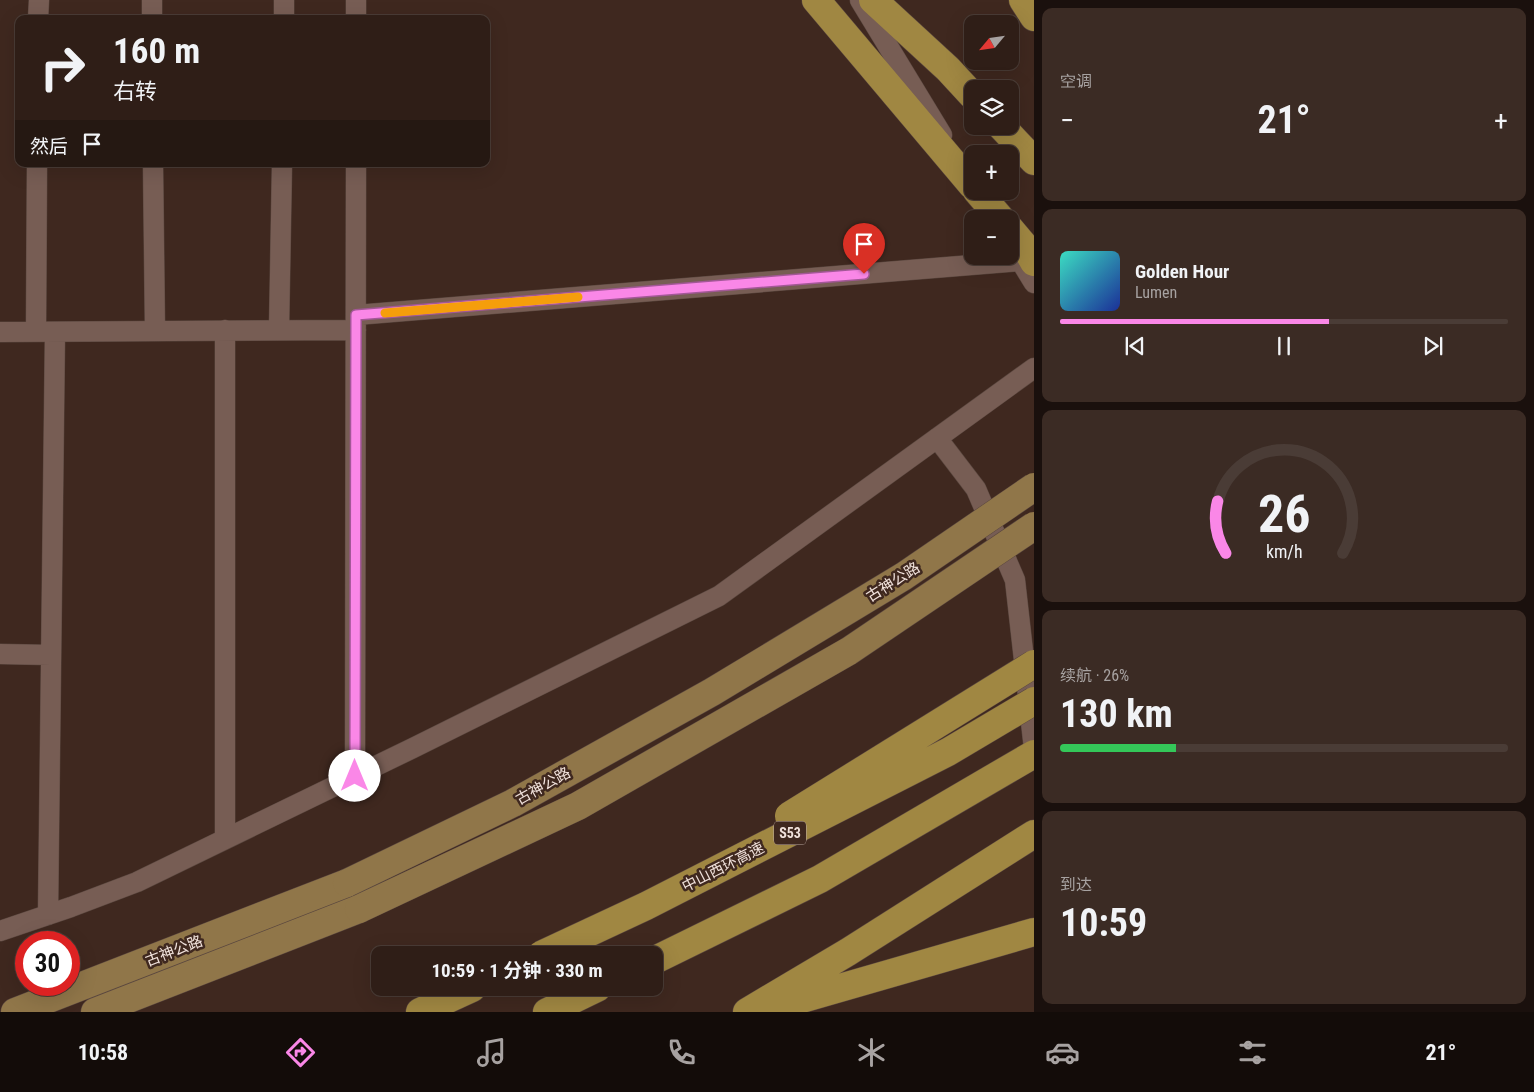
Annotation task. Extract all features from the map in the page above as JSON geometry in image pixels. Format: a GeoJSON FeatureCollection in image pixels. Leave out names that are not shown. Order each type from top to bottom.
{"type":"FeatureCollection","features":[{"type":"Feature","properties":{"kind":"highway"},"geometry":{"type":"LineString","coordinates":[[816,0],[964,175]]}},
{"type":"Feature","properties":{"kind":"highway"},"geometry":{"type":"LineString","coordinates":[[873,0],[948,69],[964,86]]}},
{"type":"Feature","properties":{"kind":"highway"},"geometry":{"type":"LineString","coordinates":[[1023,0],[1034,17]]}},
{"type":"Feature","properties":{"kind":"highway"},"geometry":{"type":"LineString","coordinates":[[1010,135],[1034,161]]}},
{"type":"Feature","properties":{"kind":"highway"},"geometry":{"type":"LineString","coordinates":[[985,200],[993,210]]}},
{"type":"Feature","properties":{"kind":"highway"},"geometry":{"type":"LineString","coordinates":[[1019,240],[1026,248],[1027,262]]}},
{"type":"Feature","properties":{"kind":"highway"},"geometry":{"type":"LineString","coordinates":[[646,906],[863,768],[1034,664]]}},
{"type":"Feature","properties":{"kind":"highway","name":"中山西环高速"},"geometry":{"type":"LineString","coordinates":[[560,946],[646,906],[948,752],[1034,701]]}},
{"type":"Feature","properties":{"kind":"highway"},"geometry":{"type":"LineString","coordinates":[[663,956],[820,879],[1034,754]]}},
{"type":"Feature","properties":{"kind":"highway"},"geometry":{"type":"LineString","coordinates":[[747,1012],[848,952],[1034,834]]}},
{"type":"Feature","properties":{"kind":"highway"},"geometry":{"type":"LineString","coordinates":[[758,1012],[1034,932]]}},
{"type":"Feature","properties":{"kind":"highway"},"geometry":{"type":"LineString","coordinates":[[420,1012],[455,996]]}},
{"type":"Feature","properties":{"kind":"highway"},"geometry":{"type":"LineString","coordinates":[[547,1012],[580,996]]}},
{"type":"Feature","properties":{"kind":"main road","name":"古神公路"},"geometry":{"type":"LineString","coordinates":[[15,1012],[347,883],[513,803],[712,692],[904,576],[1034,487]]}},
{"type":"Feature","properties":{"kind":"main road","name":"古神公路"},"geometry":{"type":"LineString","coordinates":[[95,1012],[359,909],[578,806],[849,651],[1034,526]]}},
{"type":"Feature","properties":{"kind":"street"},"geometry":{"type":"LineString","coordinates":[[38,0],[38,15]]}},
{"type":"Feature","properties":{"kind":"street"},"geometry":{"type":"LineString","coordinates":[[152,0],[152,15]]}},
{"type":"Feature","properties":{"kind":"street"},"geometry":{"type":"LineString","coordinates":[[284,0],[284,15]]}},
{"type":"Feature","properties":{"kind":"street"},"geometry":{"type":"LineString","coordinates":[[356,0],[356,15]]}},
{"type":"Feature","properties":{"kind":"street"},"geometry":{"type":"LineString","coordinates":[[860,0],[964,171]]}},
{"type":"Feature","properties":{"kind":"street"},"geometry":{"type":"LineString","coordinates":[[37,167],[46,332],[51,655],[48,915]]}},
{"type":"Feature","properties":{"kind":"street"},"geometry":{"type":"LineString","coordinates":[[154,167],[155,331]]}},
{"type":"Feature","properties":{"kind":"street"},"geometry":{"type":"LineString","coordinates":[[279,330],[282,167]]}},
{"type":"Feature","properties":{"kind":"street"},"geometry":{"type":"LineString","coordinates":[[355,776],[356,167]]}},
{"type":"Feature","properties":{"kind":"street"},"geometry":{"type":"LineString","coordinates":[[0,332],[279,330],[1027,262],[1034,283]]}},
{"type":"Feature","properties":{"kind":"street"},"geometry":{"type":"LineString","coordinates":[[225,330],[225,839]]}},
{"type":"Feature","properties":{"kind":"street"},"geometry":{"type":"LineString","coordinates":[[0,931],[136,882],[719,596],[1034,368]]}},
{"type":"Feature","properties":{"kind":"street"},"geometry":{"type":"LineString","coordinates":[[937,438],[976,489],[1015,580],[1034,749]]}},
{"type":"Feature","properties":{"kind":"street"},"geometry":{"type":"LineString","coordinates":[[0,654],[51,655]]}},
{"type":"Feature","properties":{"kind":"slow traffic"},"geometry":{"type":"LineString","coordinates":[[385,313],[578,297]]}},
{"type":"Feature","properties":{"kind":"route"},"geometry":{"type":"LineString","coordinates":[[355,776],[356,315],[864,274]]}}]}
